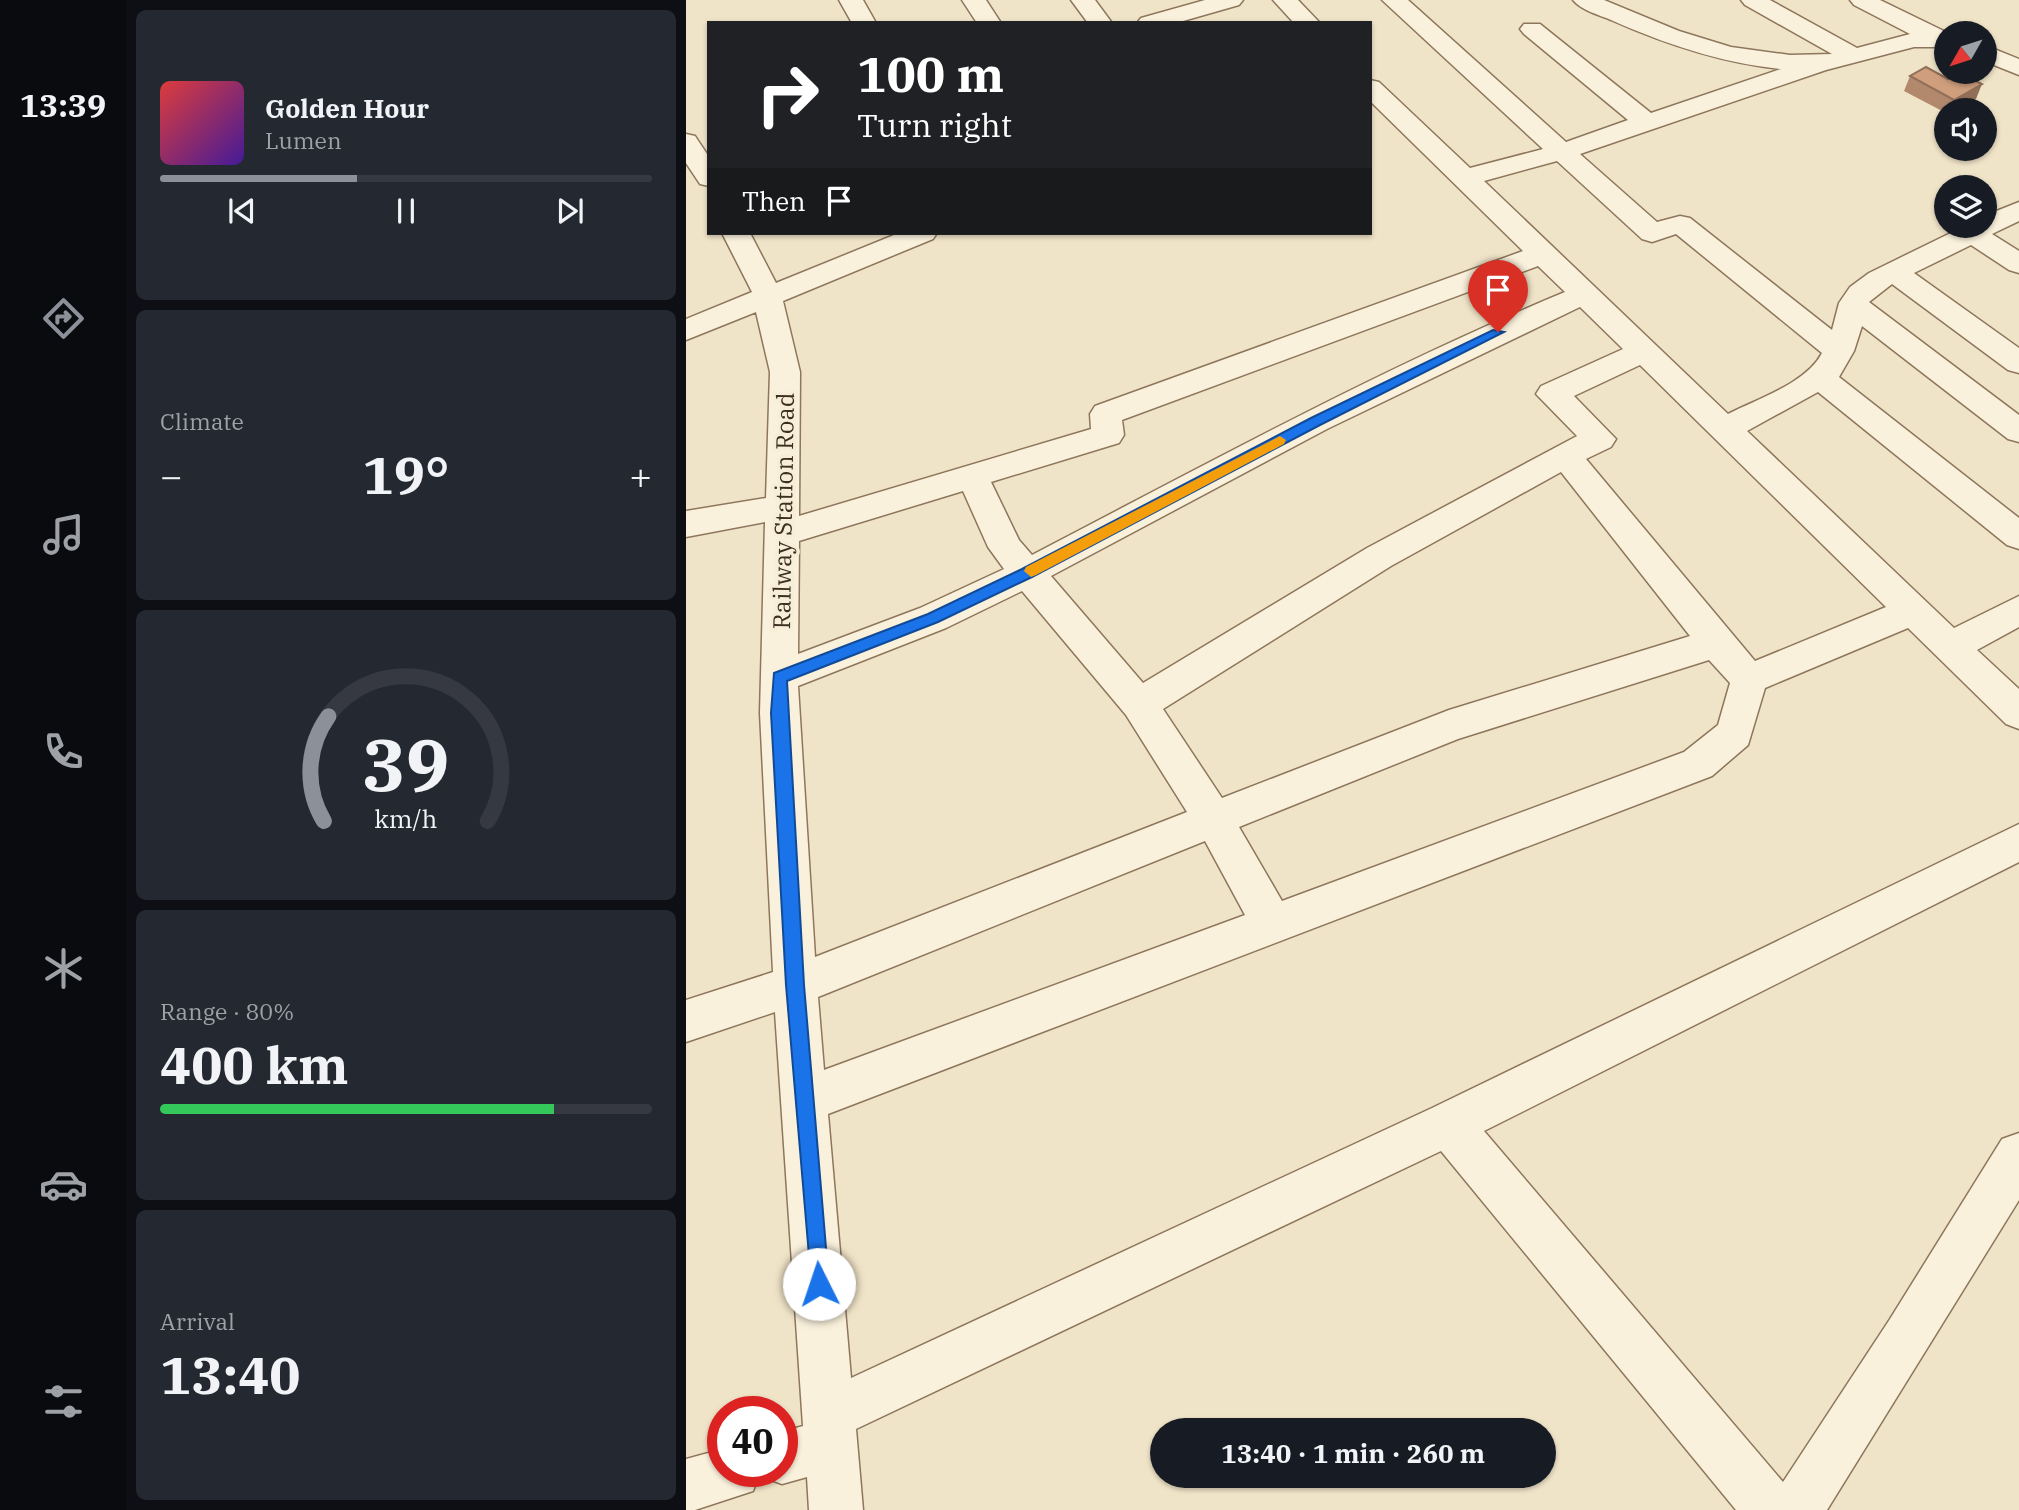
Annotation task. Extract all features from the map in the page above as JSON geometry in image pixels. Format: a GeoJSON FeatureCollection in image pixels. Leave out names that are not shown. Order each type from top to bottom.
{"type":"FeatureCollection","features":[{"type":"Feature","properties":{"kind":"street"},"geometry":{"type":"LineString","coordinates":[[852,0],[863,21]]}},
{"type":"Feature","properties":{"kind":"street"},"geometry":{"type":"LineString","coordinates":[[974,0],[988,21]]}},
{"type":"Feature","properties":{"kind":"street"},"geometry":{"type":"LineString","coordinates":[[1083,0],[1099,21]]}},
{"type":"Feature","properties":{"kind":"street"},"geometry":{"type":"LineString","coordinates":[[1156,21],[1231,0]]}},
{"type":"Feature","properties":{"kind":"street"},"geometry":{"type":"LineString","coordinates":[[1285,0],[1306,21]]}},
{"type":"Feature","properties":{"kind":"street"},"geometry":{"type":"LineString","coordinates":[[1394,0],[1652,233],[1680,224],[1839,351]]}},
{"type":"Feature","properties":{"kind":"street"},"geometry":{"type":"LineString","coordinates":[[1585,0],[1655,32],[1733,57],[1822,63]]}},
{"type":"Feature","properties":{"kind":"street"},"geometry":{"type":"LineString","coordinates":[[1753,0],[1853,55]]}},
{"type":"Feature","properties":{"kind":"street"},"geometry":{"type":"LineString","coordinates":[[1862,0],[1934,36]]}},
{"type":"Feature","properties":{"kind":"street"},"geometry":{"type":"LineString","coordinates":[[1532,29],[1646,122]]}},
{"type":"Feature","properties":{"kind":"street"},"geometry":{"type":"LineString","coordinates":[[1465,178],[1562,152],[1822,63],[1917,39],[1934,39]]}},
{"type":"Feature","properties":{"kind":"street"},"geometry":{"type":"LineString","coordinates":[[1997,58],[2019,68]]}},
{"type":"Feature","properties":{"kind":"street"},"geometry":{"type":"LineString","coordinates":[[1372,89],[2019,713]]}},
{"type":"Feature","properties":{"kind":"street"},"geometry":{"type":"LineString","coordinates":[[1997,221],[2019,210]]}},
{"type":"Feature","properties":{"kind":"street","name":"Railway Station Road"},"geometry":{"type":"LineString","coordinates":[[737,235],[767,294],[785,372],[779,713],[795,985],[836,1510]]}},
{"type":"Feature","properties":{"kind":"street"},"geometry":{"type":"LineString","coordinates":[[686,330],[767,294],[918,235]]}},
{"type":"Feature","properties":{"kind":"street"},"geometry":{"type":"LineString","coordinates":[[1725,429],[1829,369],[1839,351],[1853,304],[1860,294],[1894,272],[1962,238]]}},
{"type":"Feature","properties":{"kind":"street"},"geometry":{"type":"LineString","coordinates":[[1980,238],[2019,264]]}},
{"type":"Feature","properties":{"kind":"street"},"geometry":{"type":"LineString","coordinates":[[686,524],[782,520],[972,476],[1108,435],[1106,414],[1543,254]]}},
{"type":"Feature","properties":{"kind":"street"},"geometry":{"type":"LineString","coordinates":[[1894,272],[2019,363]]}},
{"type":"Feature","properties":{"kind":"street"},"geometry":{"type":"LineString","coordinates":[[780,677],[933,618],[1027,573],[1316,421],[1521,321],[1585,294]]}},
{"type":"Feature","properties":{"kind":"street"},"geometry":{"type":"LineString","coordinates":[[1853,304],[2019,431]]}},
{"type":"Feature","properties":{"kind":"street"},"geometry":{"type":"LineString","coordinates":[[1139,704],[1379,557],[1565,455],[1600,439],[1552,394],[1644,351]]}},
{"type":"Feature","properties":{"kind":"street"},"geometry":{"type":"LineString","coordinates":[[1819,377],[2019,536]]}},
{"type":"Feature","properties":{"kind":"street"},"geometry":{"type":"LineString","coordinates":[[1565,455],[1716,643],[1749,679]]}},
{"type":"Feature","properties":{"kind":"street"},"geometry":{"type":"LineString","coordinates":[[972,476],[1005,547],[1139,704],[1213,818],[1272,924]]}},
{"type":"Feature","properties":{"kind":"street"},"geometry":{"type":"LineString","coordinates":[[1952,646],[2019,610]]}},
{"type":"Feature","properties":{"kind":"street"},"geometry":{"type":"LineString","coordinates":[[1749,679],[1913,611]]}},
{"type":"Feature","properties":{"kind":"street"},"geometry":{"type":"LineString","coordinates":[[686,1021],[795,985],[1449,726],[1716,643]]}},
{"type":"Feature","properties":{"kind":"street"},"geometry":{"type":"LineString","coordinates":[[805,1100],[1698,764],[1735,734],[1749,679]]}},
{"type":"Feature","properties":{"kind":"street"},"geometry":{"type":"LineString","coordinates":[[798,1448],[830,1429],[2019,842]]}},
{"type":"Feature","properties":{"kind":"street"},"geometry":{"type":"LineString","coordinates":[[1448,1124],[1771,1510]]}},
{"type":"Feature","properties":{"kind":"street"},"geometry":{"type":"LineString","coordinates":[[1796,1510],[1908,1337],[2019,1156]]}},
{"type":"Feature","properties":{"kind":"street"},"geometry":{"type":"LineString","coordinates":[[686,1486],[707,1480]]}},
{"type":"Feature","properties":{"kind":"building"},"geometry":{"type":"Polygon","coordinates":[[[1926,67],[1934,71],[1934,84],[1982,84],[1958,98],[1950,98],[1910,76],[1926,67]]]}},
{"type":"Feature","properties":{"kind":"slow traffic"},"geometry":{"type":"LineString","coordinates":[[1031,571],[1280,440]]}},
{"type":"Feature","properties":{"kind":"route"},"geometry":{"type":"LineString","coordinates":[[819,1284],[795,985],[779,713],[780,677],[933,618],[1027,573],[1316,421],[1498,332]]}}]}
